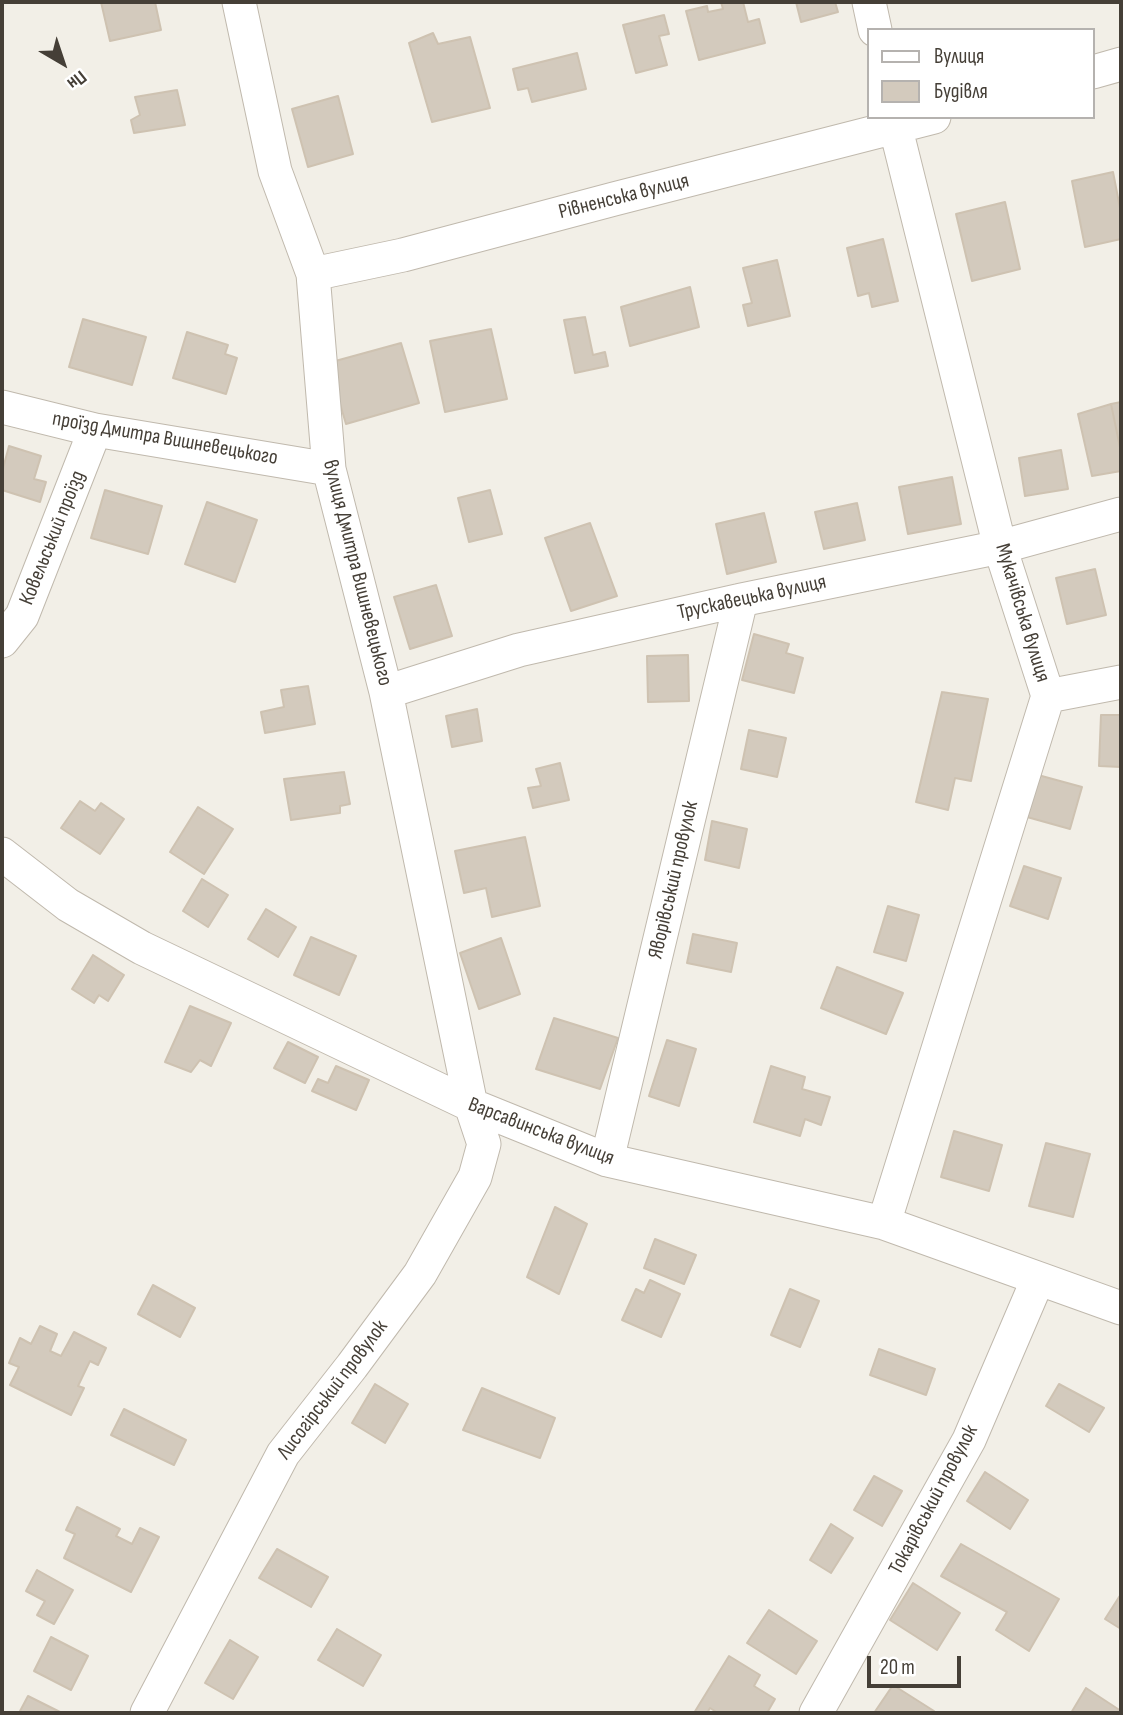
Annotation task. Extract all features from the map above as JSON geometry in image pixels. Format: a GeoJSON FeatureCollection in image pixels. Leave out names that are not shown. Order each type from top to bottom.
{"type":"FeatureCollection","features":[{"type":"Feature","properties":{"kind":"street","name":"вулиця Дмитра Вишневецького"},"geometry":{"type":"LineString","coordinates":[[239,2],[275,171],[313,274],[329,469],[386,692],[471,1105]]}},
{"type":"Feature","properties":{"kind":"street"},"geometry":{"type":"LineString","coordinates":[[869,2],[875,28]]}},
{"type":"Feature","properties":{"kind":"street"},"geometry":{"type":"LineString","coordinates":[[1095,71],[1121,64]]}},
{"type":"Feature","properties":{"kind":"street","name":"Рівненська вулиця"},"geometry":{"type":"LineString","coordinates":[[313,274],[403,255],[894,123],[921,119]]}},
{"type":"Feature","properties":{"kind":"street","name":"Мукачівська вулиця"},"geometry":{"type":"LineString","coordinates":[[884,1223],[1048,696],[1000,547],[894,123]]}},
{"type":"Feature","properties":{"kind":"street","name":"проїзд Дмитра Вишневецького"},"geometry":{"type":"LineString","coordinates":[[2,407],[95,430],[329,469]]}},
{"type":"Feature","properties":{"kind":"street","name":"Ковельський проїзд"},"geometry":{"type":"LineString","coordinates":[[2,641],[22,616],[95,430]]}},
{"type":"Feature","properties":{"kind":"street","name":"Трускавецька вулиця"},"geometry":{"type":"LineString","coordinates":[[386,692],[519,650],[741,600],[1000,547],[1121,514]]}},
{"type":"Feature","properties":{"kind":"street","name":"Яворівський провулок"},"geometry":{"type":"LineString","coordinates":[[607,1160],[741,600]]}},
{"type":"Feature","properties":{"kind":"street"},"geometry":{"type":"LineString","coordinates":[[1048,696],[1121,682]]}},
{"type":"Feature","properties":{"kind":"street","name":"Варсавинська вулиця"},"geometry":{"type":"LineString","coordinates":[[2,854],[68,905],[142,948],[471,1105],[607,1160],[884,1223],[1121,1308]]}},
{"type":"Feature","properties":{"kind":"street","name":"Лисогірський провулок"},"geometry":{"type":"LineString","coordinates":[[147,1713],[283,1454],[420,1274],[475,1177],[484,1144],[471,1105]]}},
{"type":"Feature","properties":{"kind":"street","name":"Токарівський провулок"},"geometry":{"type":"LineString","coordinates":[[816,1713],[970,1440],[1038,1279]]}},
{"type":"Feature","properties":{"kind":"building"},"geometry":{"type":"Polygon","coordinates":[[[101,2],[155,2],[161,30],[110,41],[101,2]]]}},
{"type":"Feature","properties":{"kind":"building"},"geometry":{"type":"Polygon","coordinates":[[[721,2],[743,2],[748,22],[759,19],[765,43],[699,60],[686,11],[707,6],[708,12],[723,9],[721,2]]]}},
{"type":"Feature","properties":{"kind":"building"},"geometry":{"type":"Polygon","coordinates":[[[796,2],[835,2],[838,12],[801,22],[796,2]]]}},
{"type":"Feature","properties":{"kind":"building"},"geometry":{"type":"Polygon","coordinates":[[[664,15],[669,34],[659,36],[667,65],[636,73],[623,25],[664,15]]]}},
{"type":"Feature","properties":{"kind":"building"},"geometry":{"type":"Polygon","coordinates":[[[433,33],[438,44],[470,37],[490,108],[432,122],[409,43],[433,33]]]}},
{"type":"Feature","properties":{"kind":"building"},"geometry":{"type":"Polygon","coordinates":[[[577,53],[586,89],[532,102],[528,88],[518,90],[513,69],[577,53]]]}},
{"type":"Feature","properties":{"kind":"building"},"geometry":{"type":"Polygon","coordinates":[[[177,90],[185,125],[134,133],[131,120],[140,115],[135,97],[177,90]]]}},
{"type":"Feature","properties":{"kind":"building"},"geometry":{"type":"Polygon","coordinates":[[[338,96],[353,154],[308,167],[292,109],[338,96]]]}},
{"type":"Feature","properties":{"kind":"building"},"geometry":{"type":"Polygon","coordinates":[[[1113,172],[1121,213],[1121,239],[1085,247],[1072,181],[1113,172]]]}},
{"type":"Feature","properties":{"kind":"building"},"geometry":{"type":"Polygon","coordinates":[[[1005,202],[1020,269],[972,281],[956,214],[1005,202]]]}},
{"type":"Feature","properties":{"kind":"building"},"geometry":{"type":"Polygon","coordinates":[[[883,239],[898,301],[872,307],[869,293],[858,296],[847,248],[883,239]]]}},
{"type":"Feature","properties":{"kind":"building"},"geometry":{"type":"Polygon","coordinates":[[[777,260],[790,316],[748,326],[743,305],[752,303],[743,268],[777,260]]]}},
{"type":"Feature","properties":{"kind":"building"},"geometry":{"type":"Polygon","coordinates":[[[690,287],[699,327],[630,346],[621,307],[690,287]]]}},
{"type":"Feature","properties":{"kind":"building"},"geometry":{"type":"Polygon","coordinates":[[[585,317],[593,355],[605,352],[608,366],[575,373],[564,320],[585,317]]]}},
{"type":"Feature","properties":{"kind":"building"},"geometry":{"type":"Polygon","coordinates":[[[83,319],[146,337],[132,385],[69,367],[83,319]]]}},
{"type":"Feature","properties":{"kind":"building"},"geometry":{"type":"Polygon","coordinates":[[[491,329],[507,399],[445,412],[430,341],[491,329]]]}},
{"type":"Feature","properties":{"kind":"building"},"geometry":{"type":"Polygon","coordinates":[[[187,332],[228,345],[225,354],[237,358],[226,394],[173,378],[187,332]]]}},
{"type":"Feature","properties":{"kind":"building"},"geometry":{"type":"Polygon","coordinates":[[[401,343],[419,403],[346,424],[328,363],[401,343]]]}},
{"type":"Feature","properties":{"kind":"building"},"geometry":{"type":"Polygon","coordinates":[[[1121,402],[1121,452],[1111,404],[1121,402]]]}},
{"type":"Feature","properties":{"kind":"building"},"geometry":{"type":"Polygon","coordinates":[[[1111,404],[1121,452],[1121,471],[1092,476],[1078,414],[1111,404]]]}},
{"type":"Feature","properties":{"kind":"building"},"geometry":{"type":"Polygon","coordinates":[[[9,446],[41,456],[34,479],[46,482],[40,502],[2,490],[2,472],[9,446]]]}},
{"type":"Feature","properties":{"kind":"building"},"geometry":{"type":"Polygon","coordinates":[[[1061,450],[1068,489],[1025,496],[1019,458],[1061,450]]]}},
{"type":"Feature","properties":{"kind":"building"},"geometry":{"type":"Polygon","coordinates":[[[952,477],[961,524],[908,534],[899,487],[952,477]]]}},
{"type":"Feature","properties":{"kind":"building"},"geometry":{"type":"Polygon","coordinates":[[[105,490],[162,506],[148,554],[91,538],[105,490]]]}},
{"type":"Feature","properties":{"kind":"building"},"geometry":{"type":"Polygon","coordinates":[[[490,490],[502,534],[469,542],[458,498],[490,490]]]}},
{"type":"Feature","properties":{"kind":"building"},"geometry":{"type":"Polygon","coordinates":[[[207,502],[257,520],[235,582],[185,564],[207,502]]]}},
{"type":"Feature","properties":{"kind":"building"},"geometry":{"type":"Polygon","coordinates":[[[857,503],[865,540],[824,549],[815,512],[857,503]]]}},
{"type":"Feature","properties":{"kind":"building"},"geometry":{"type":"Polygon","coordinates":[[[764,513],[776,562],[727,574],[716,524],[764,513]]]}},
{"type":"Feature","properties":{"kind":"building"},"geometry":{"type":"Polygon","coordinates":[[[590,523],[617,596],[571,611],[545,538],[590,523]]]}},
{"type":"Feature","properties":{"kind":"building"},"geometry":{"type":"Polygon","coordinates":[[[1095,569],[1106,615],[1067,624],[1056,578],[1095,569]]]}},
{"type":"Feature","properties":{"kind":"building"},"geometry":{"type":"Polygon","coordinates":[[[436,585],[452,636],[410,649],[394,597],[436,585]]]}},
{"type":"Feature","properties":{"kind":"building"},"geometry":{"type":"Polygon","coordinates":[[[754,634],[789,644],[786,653],[803,658],[794,693],[742,680],[754,634]]]}},
{"type":"Feature","properties":{"kind":"building"},"geometry":{"type":"Polygon","coordinates":[[[688,655],[689,701],[648,702],[647,656],[688,655]]]}},
{"type":"Feature","properties":{"kind":"building"},"geometry":{"type":"Polygon","coordinates":[[[308,686],[315,724],[265,733],[261,712],[284,707],[281,690],[308,686]]]}},
{"type":"Feature","properties":{"kind":"building"},"geometry":{"type":"Polygon","coordinates":[[[942,692],[988,699],[971,781],[955,778],[948,810],[916,802],[942,692]]]}},
{"type":"Feature","properties":{"kind":"building"},"geometry":{"type":"Polygon","coordinates":[[[477,709],[482,741],[452,747],[446,716],[477,709]]]}},
{"type":"Feature","properties":{"kind":"building"},"geometry":{"type":"Polygon","coordinates":[[[1101,715],[1121,715],[1121,767],[1099,766],[1101,715]]]}},
{"type":"Feature","properties":{"kind":"building"},"geometry":{"type":"Polygon","coordinates":[[[749,730],[786,738],[777,777],[741,769],[749,730]]]}},
{"type":"Feature","properties":{"kind":"building"},"geometry":{"type":"Polygon","coordinates":[[[560,763],[569,800],[533,808],[528,788],[541,786],[536,769],[560,763]]]}},
{"type":"Feature","properties":{"kind":"building"},"geometry":{"type":"Polygon","coordinates":[[[344,772],[350,804],[340,806],[340,813],[291,820],[284,779],[344,772]]]}},
{"type":"Feature","properties":{"kind":"building"},"geometry":{"type":"Polygon","coordinates":[[[1038,775],[1082,787],[1070,829],[1027,817],[1038,775]]]}},
{"type":"Feature","properties":{"kind":"building"},"geometry":{"type":"Polygon","coordinates":[[[80,801],[95,811],[101,803],[124,819],[100,854],[61,828],[80,801]]]}},
{"type":"Feature","properties":{"kind":"building"},"geometry":{"type":"Polygon","coordinates":[[[198,807],[233,829],[204,874],[170,852],[198,807]]]}},
{"type":"Feature","properties":{"kind":"building"},"geometry":{"type":"Polygon","coordinates":[[[712,821],[747,829],[739,868],[705,860],[712,821]]]}},
{"type":"Feature","properties":{"kind":"building"},"geometry":{"type":"Polygon","coordinates":[[[525,837],[540,906],[492,917],[486,888],[464,893],[455,851],[525,837]]]}},
{"type":"Feature","properties":{"kind":"building"},"geometry":{"type":"Polygon","coordinates":[[[1024,866],[1061,878],[1048,919],[1010,906],[1024,866]]]}},
{"type":"Feature","properties":{"kind":"building"},"geometry":{"type":"Polygon","coordinates":[[[202,879],[228,895],[208,927],[183,911],[202,879]]]}},
{"type":"Feature","properties":{"kind":"building"},"geometry":{"type":"Polygon","coordinates":[[[888,906],[919,915],[906,961],[874,952],[888,906]]]}},
{"type":"Feature","properties":{"kind":"building"},"geometry":{"type":"Polygon","coordinates":[[[266,909],[296,927],[278,957],[248,939],[266,909]]]}},
{"type":"Feature","properties":{"kind":"building"},"geometry":{"type":"Polygon","coordinates":[[[693,934],[737,943],[731,972],[687,963],[693,934]]]}},
{"type":"Feature","properties":{"kind":"building"},"geometry":{"type":"Polygon","coordinates":[[[311,937],[356,956],[339,995],[294,975],[311,937]]]}},
{"type":"Feature","properties":{"kind":"building"},"geometry":{"type":"Polygon","coordinates":[[[501,938],[520,994],[479,1009],[460,953],[501,938]]]}},
{"type":"Feature","properties":{"kind":"building"},"geometry":{"type":"Polygon","coordinates":[[[93,955],[124,975],[108,1001],[99,995],[94,1003],[72,989],[93,955]]]}},
{"type":"Feature","properties":{"kind":"building"},"geometry":{"type":"Polygon","coordinates":[[[837,967],[903,993],[886,1034],[821,1008],[837,967]]]}},
{"type":"Feature","properties":{"kind":"building"},"geometry":{"type":"Polygon","coordinates":[[[190,1006],[231,1023],[211,1066],[200,1060],[191,1072],[165,1062],[190,1006]]]}},
{"type":"Feature","properties":{"kind":"building"},"geometry":{"type":"Polygon","coordinates":[[[554,1018],[618,1038],[600,1089],[536,1069],[554,1018]]]}},
{"type":"Feature","properties":{"kind":"building"},"geometry":{"type":"Polygon","coordinates":[[[667,1040],[696,1049],[679,1106],[649,1096],[667,1040]]]}},
{"type":"Feature","properties":{"kind":"building"},"geometry":{"type":"Polygon","coordinates":[[[288,1042],[318,1057],[305,1083],[274,1068],[288,1042]]]}},
{"type":"Feature","properties":{"kind":"building"},"geometry":{"type":"Polygon","coordinates":[[[336,1066],[369,1080],[356,1110],[312,1091],[318,1079],[328,1083],[336,1066]]]}},
{"type":"Feature","properties":{"kind":"building"},"geometry":{"type":"Polygon","coordinates":[[[771,1066],[805,1077],[802,1089],[830,1097],[821,1125],[805,1119],[800,1136],[754,1122],[771,1066]]]}},
{"type":"Feature","properties":{"kind":"building"},"geometry":{"type":"Polygon","coordinates":[[[954,1131],[1002,1145],[989,1191],[941,1177],[954,1131]]]}},
{"type":"Feature","properties":{"kind":"building"},"geometry":{"type":"Polygon","coordinates":[[[1046,1143],[1090,1154],[1073,1217],[1029,1206],[1046,1143]]]}},
{"type":"Feature","properties":{"kind":"building"},"geometry":{"type":"Polygon","coordinates":[[[555,1207],[587,1224],[559,1294],[527,1277],[555,1207]]]}},
{"type":"Feature","properties":{"kind":"building"},"geometry":{"type":"Polygon","coordinates":[[[655,1239],[696,1255],[684,1284],[644,1268],[655,1239]]]}},
{"type":"Feature","properties":{"kind":"building"},"geometry":{"type":"Polygon","coordinates":[[[650,1280],[680,1294],[661,1337],[622,1320],[636,1289],[644,1293],[650,1280]]]}},
{"type":"Feature","properties":{"kind":"building"},"geometry":{"type":"Polygon","coordinates":[[[153,1285],[195,1308],[180,1337],[138,1314],[153,1285]]]}},
{"type":"Feature","properties":{"kind":"building"},"geometry":{"type":"Polygon","coordinates":[[[790,1289],[819,1301],[800,1347],[771,1335],[790,1289]]]}},
{"type":"Feature","properties":{"kind":"building"},"geometry":{"type":"Polygon","coordinates":[[[40,1326],[57,1334],[50,1351],[61,1356],[74,1332],[106,1348],[98,1365],[90,1361],[78,1386],[84,1388],[71,1415],[10,1385],[19,1367],[9,1363],[20,1338],[31,1344],[40,1326]]]}},
{"type":"Feature","properties":{"kind":"building"},"geometry":{"type":"Polygon","coordinates":[[[879,1349],[935,1369],[926,1395],[870,1375],[879,1349]]]}},
{"type":"Feature","properties":{"kind":"building"},"geometry":{"type":"Polygon","coordinates":[[[375,1384],[408,1404],[385,1443],[352,1423],[375,1384]]]}},
{"type":"Feature","properties":{"kind":"building"},"geometry":{"type":"Polygon","coordinates":[[[1059,1384],[1104,1408],[1089,1432],[1046,1406],[1059,1384]]]}},
{"type":"Feature","properties":{"kind":"building"},"geometry":{"type":"Polygon","coordinates":[[[482,1388],[555,1418],[540,1458],[463,1430],[482,1388]]]}},
{"type":"Feature","properties":{"kind":"building"},"geometry":{"type":"Polygon","coordinates":[[[124,1409],[186,1440],[174,1465],[111,1435],[124,1409]]]}},
{"type":"Feature","properties":{"kind":"building"},"geometry":{"type":"Polygon","coordinates":[[[985,1472],[1028,1500],[1010,1529],[967,1501],[985,1472]]]}},
{"type":"Feature","properties":{"kind":"building"},"geometry":{"type":"Polygon","coordinates":[[[874,1476],[902,1491],[882,1526],[854,1510],[874,1476]]]}},
{"type":"Feature","properties":{"kind":"building"},"geometry":{"type":"Polygon","coordinates":[[[77,1507],[120,1529],[116,1536],[132,1544],[140,1528],[159,1537],[131,1592],[64,1558],[75,1534],[66,1530],[77,1507]]]}},
{"type":"Feature","properties":{"kind":"building"},"geometry":{"type":"Polygon","coordinates":[[[831,1524],[853,1538],[831,1573],[810,1560],[831,1524]]]}},
{"type":"Feature","properties":{"kind":"building"},"geometry":{"type":"Polygon","coordinates":[[[961,1544],[1059,1599],[1029,1651],[996,1630],[1007,1612],[941,1576],[961,1544]]]}},
{"type":"Feature","properties":{"kind":"building"},"geometry":{"type":"Polygon","coordinates":[[[277,1549],[328,1577],[311,1607],[259,1578],[277,1549]]]}},
{"type":"Feature","properties":{"kind":"building"},"geometry":{"type":"Polygon","coordinates":[[[37,1570],[73,1590],[54,1624],[37,1615],[45,1601],[26,1591],[37,1570]]]}},
{"type":"Feature","properties":{"kind":"building"},"geometry":{"type":"Polygon","coordinates":[[[913,1583],[960,1613],[937,1650],[890,1620],[913,1583]]]}},
{"type":"Feature","properties":{"kind":"building"},"geometry":{"type":"Polygon","coordinates":[[[1121,1594],[1121,1629],[1105,1619],[1121,1594]]]}},
{"type":"Feature","properties":{"kind":"building"},"geometry":{"type":"Polygon","coordinates":[[[769,1610],[817,1641],[796,1674],[747,1643],[769,1610]]]}},
{"type":"Feature","properties":{"kind":"building"},"geometry":{"type":"Polygon","coordinates":[[[337,1629],[381,1655],[363,1686],[318,1660],[337,1629]]]}},
{"type":"Feature","properties":{"kind":"building"},"geometry":{"type":"Polygon","coordinates":[[[51,1637],[88,1656],[71,1690],[34,1671],[51,1637]]]}},
{"type":"Feature","properties":{"kind":"building"},"geometry":{"type":"Polygon","coordinates":[[[230,1640],[258,1657],[233,1699],[205,1683],[230,1640]]]}},
{"type":"Feature","properties":{"kind":"building"},"geometry":{"type":"Polygon","coordinates":[[[729,1656],[760,1675],[754,1686],[775,1699],[767,1713],[718,1713],[710,1708],[707,1713],[694,1713],[729,1656]]]}},
{"type":"Feature","properties":{"kind":"building"},"geometry":{"type":"Polygon","coordinates":[[[893,1685],[934,1711],[933,1713],[874,1713],[893,1685]]]}},
{"type":"Feature","properties":{"kind":"building"},"geometry":{"type":"Polygon","coordinates":[[[1086,1688],[1121,1711],[1121,1713],[1071,1713],[1086,1688]]]}},
{"type":"Feature","properties":{"kind":"building"},"geometry":{"type":"Polygon","coordinates":[[[28,1696],[62,1713],[19,1713],[28,1696]]]}}]}
